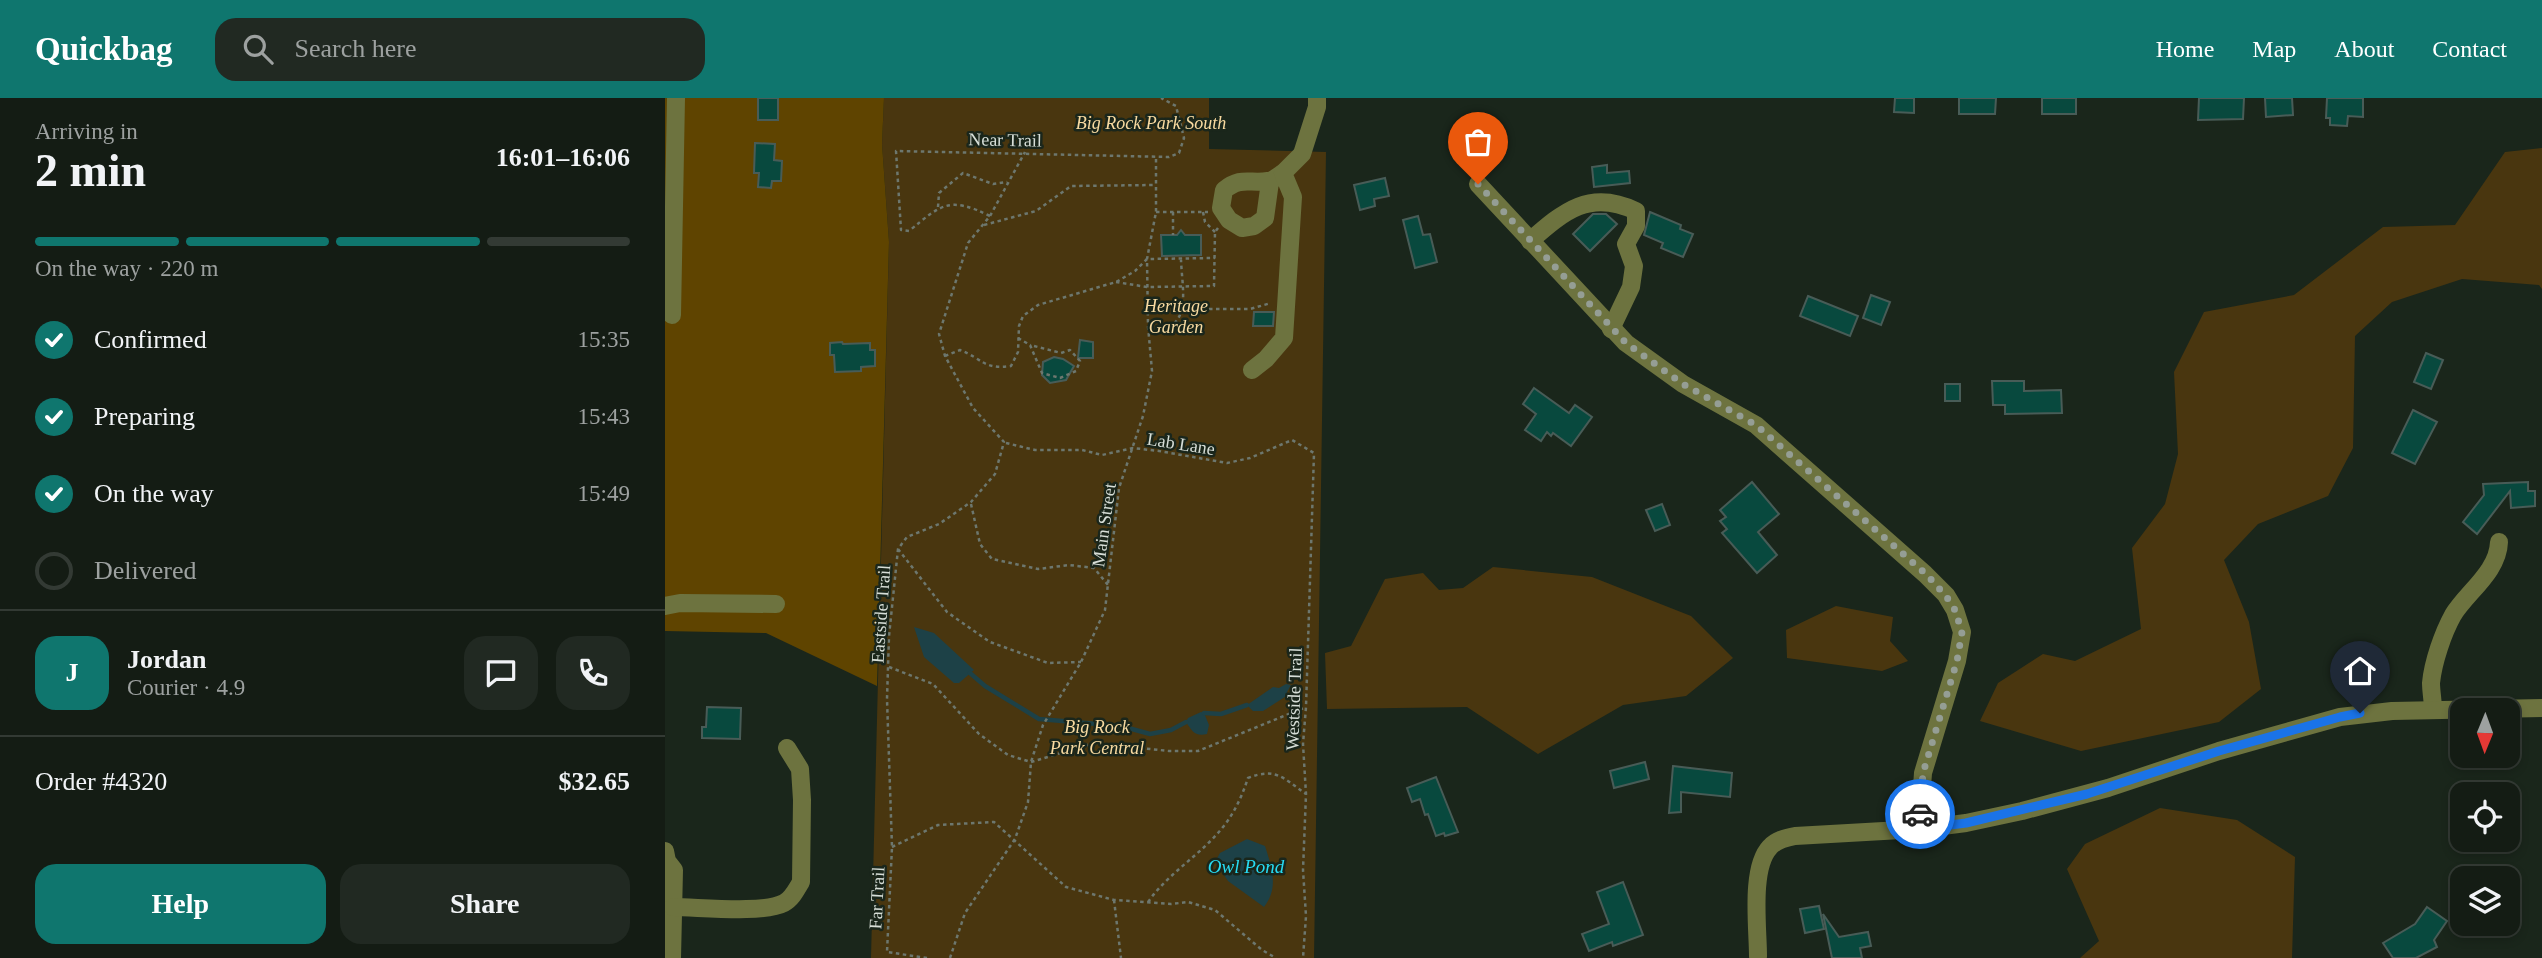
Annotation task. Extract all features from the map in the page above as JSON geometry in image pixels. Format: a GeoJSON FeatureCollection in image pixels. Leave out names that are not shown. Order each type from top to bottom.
{"type":"FeatureCollection","features":[{"type":"Feature","properties":{"kind":"street"},"geometry":{"type":"LineString","coordinates":[[672,315],[676,98]]}},
{"type":"Feature","properties":{"kind":"street"},"geometry":{"type":"LineString","coordinates":[[1277,178],[1244,180],[1224,190],[1225,214],[1242,228],[1254,226],[1265,218],[1277,178],[1302,154],[1317,107],[1317,98]]}},
{"type":"Feature","properties":{"kind":"street"},"geometry":{"type":"LineString","coordinates":[[1252,370],[1266,359],[1284,338],[1293,197],[1277,178]]}},
{"type":"Feature","properties":{"kind":"street"},"geometry":{"type":"LineString","coordinates":[[1478,184],[1611,329],[1650,362],[1756,425],[1926,574],[1946,596],[1959,622],[1961,646],[1923,773],[1919,829]]}},
{"type":"Feature","properties":{"kind":"street"},"geometry":{"type":"LineString","coordinates":[[1530,241],[1561,214],[1587,202],[1618,202],[1636,211],[1636,226],[1626,244],[1634,265],[1632,287],[1611,329]]}},
{"type":"Feature","properties":{"kind":"street"},"geometry":{"type":"LineString","coordinates":[[2433,710],[2431,682],[2440,648],[2453,615],[2479,584],[2498,553],[2499,542]]}},
{"type":"Feature","properties":{"kind":"street"},"geometry":{"type":"LineString","coordinates":[[665,606],[680,603],[776,604]]}},
{"type":"Feature","properties":{"kind":"street"},"geometry":{"type":"LineString","coordinates":[[1758,956],[1758,874],[1769,847],[1779,840],[1795,836],[1919,829],[1966,823],[2071,798],[2219,751],[2340,717],[2392,711],[2542,708]]}},
{"type":"Feature","properties":{"kind":"street"},"geometry":{"type":"LineString","coordinates":[[673,907],[771,908],[791,898],[801,882],[802,800],[800,769],[787,748]]}},
{"type":"Feature","properties":{"kind":"street"},"geometry":{"type":"LineString","coordinates":[[665,851],[667,861],[674,870],[672,958]]}},
{"type":"Feature","properties":{"kind":"path"},"geometry":{"type":"LineString","coordinates":[[1156,156],[1169,157],[1179,153],[1184,138],[1176,106],[1161,98]]}},
{"type":"Feature","properties":{"kind":"path","name":"Near Trail"},"geometry":{"type":"LineString","coordinates":[[938,207],[909,231],[901,230],[896,151],[1156,156]]}},
{"type":"Feature","properties":{"kind":"path"},"geometry":{"type":"LineString","coordinates":[[1004,442],[973,408],[945,356],[939,334],[968,243],[991,216],[1024,152]]}},
{"type":"Feature","properties":{"kind":"path","name":"Main Street"},"geometry":{"type":"LineString","coordinates":[[950,958],[965,913],[1015,839],[1028,802],[1031,762],[1043,725],[1081,662],[1105,610],[1119,488],[1150,384],[1147,259],[1156,212],[1156,156]]}},
{"type":"Feature","properties":{"kind":"path"},"geometry":{"type":"LineString","coordinates":[[991,216],[967,205],[938,207],[939,193],[963,173],[993,184],[1009,181]]}},
{"type":"Feature","properties":{"kind":"path"},"geometry":{"type":"LineString","coordinates":[[983,225],[1035,211],[1070,186],[1156,185]]}},
{"type":"Feature","properties":{"kind":"path"},"geometry":{"type":"LineString","coordinates":[[1116,282],[1147,289],[1214,286],[1215,232],[1225,214],[1156,212]]}},
{"type":"Feature","properties":{"kind":"path"},"geometry":{"type":"LineString","coordinates":[[1173,212],[1173,236]]}},
{"type":"Feature","properties":{"kind":"path"},"geometry":{"type":"LineString","coordinates":[[1203,212],[1205,222],[1215,232]]}},
{"type":"Feature","properties":{"kind":"path"},"geometry":{"type":"LineString","coordinates":[[945,356],[960,350],[973,355],[987,366],[1011,366],[1017,352],[1023,316],[1038,305],[1116,282],[1135,271],[1147,259],[1215,258]]}},
{"type":"Feature","properties":{"kind":"path"},"geometry":{"type":"LineString","coordinates":[[1148,330],[1157,331],[1174,325],[1182,312],[1181,260]]}},
{"type":"Feature","properties":{"kind":"path"},"geometry":{"type":"LineString","coordinates":[[1202,309],[1250,309],[1285,300]]}},
{"type":"Feature","properties":{"kind":"path"},"geometry":{"type":"LineString","coordinates":[[1018,338],[1030,345],[1053,351],[1070,350],[1080,361],[1076,371],[1060,378],[1042,373],[1030,345]]}},
{"type":"Feature","properties":{"kind":"path","name":"Lab Lane"},"geometry":{"type":"LineString","coordinates":[[1004,442],[1035,450],[1082,450],[1102,455],[1133,448],[1227,463],[1250,458],[1292,440],[1304,445]]}},
{"type":"Feature","properties":{"kind":"path","name":"Eastside Trail"},"geometry":{"type":"LineString","coordinates":[[892,847],[887,699],[889,636],[898,549],[907,537],[939,524],[971,502],[995,474],[1004,442]]}},
{"type":"Feature","properties":{"kind":"path","name":"Westside Trail"},"geometry":{"type":"LineString","coordinates":[[1303,958],[1306,916],[1303,870],[1306,794],[1303,744],[1314,453],[1304,445]]}},
{"type":"Feature","properties":{"kind":"path"},"geometry":{"type":"LineString","coordinates":[[971,502],[980,544],[992,559],[1038,569],[1069,565],[1094,568],[1108,585]]}},
{"type":"Feature","properties":{"kind":"path"},"geometry":{"type":"LineString","coordinates":[[898,549],[947,611],[991,642],[1048,663],[1081,662]]}},
{"type":"Feature","properties":{"kind":"path"},"geometry":{"type":"LineString","coordinates":[[889,667],[933,684],[979,734],[1008,755],[1031,762],[1094,743],[1169,751],[1198,751],[1306,707]]}},
{"type":"Feature","properties":{"kind":"path"},"geometry":{"type":"LineString","coordinates":[[1148,902],[1160,885],[1222,829],[1241,799],[1248,778],[1263,772],[1275,772],[1306,794]]}},
{"type":"Feature","properties":{"kind":"path"},"geometry":{"type":"LineString","coordinates":[[892,847],[938,825],[994,822],[1066,887],[1114,900],[1188,902],[1215,910],[1262,950],[1276,958]]}},
{"type":"Feature","properties":{"kind":"path","name":"Far Trail"},"geometry":{"type":"LineString","coordinates":[[892,847],[887,952],[927,958]]}},
{"type":"Feature","properties":{"kind":"path"},"geometry":{"type":"LineString","coordinates":[[1114,900],[1121,958]]}},
{"type":"Feature","properties":{"kind":"green space","name":"Big Rock Park Central"},"geometry":{"type":"Polygon","coordinates":[[[884,98],[1209,98],[1209,149],[1326,152],[1314,958],[871,958],[889,242],[882,144],[884,98]]]}},
{"type":"Feature","properties":{"kind":"green space"},"geometry":{"type":"Polygon","coordinates":[[[2542,148],[2542,289],[2539,285],[2462,279],[2392,302],[2355,336],[2353,448],[2328,496],[2258,524],[2224,560],[2249,622],[2261,689],[2219,722],[2081,751],[1980,721],[1998,683],[2043,654],[2075,661],[2141,629],[2132,548],[2165,504],[2178,454],[2174,372],[2204,312],[2294,295],[2383,227],[2455,225],[2505,152],[2542,148]]]}},
{"type":"Feature","properties":{"kind":"green space"},"geometry":{"type":"Polygon","coordinates":[[[1493,567],[1592,577],[1691,616],[1733,658],[1686,696],[1623,705],[1538,754],[1467,707],[1327,709],[1325,653],[1351,646],[1385,579],[1423,573],[1439,590],[1463,588],[1493,567]]]}},
{"type":"Feature","properties":{"kind":"green space"},"geometry":{"type":"Polygon","coordinates":[[[1836,606],[1893,617],[1890,641],[1908,661],[1882,671],[1787,658],[1786,630],[1836,606]]]}},
{"type":"Feature","properties":{"kind":"green space"},"geometry":{"type":"Polygon","coordinates":[[[2160,808],[2237,820],[2295,857],[2292,958],[2080,958],[2099,941],[2067,869],[2085,844],[2160,808]]]}},
{"type":"Feature","properties":{"kind":"shaded area"},"geometry":{"type":"Polygon","coordinates":[[[665,98],[884,98],[882,144],[889,242],[877,686],[766,633],[665,631],[665,98]]]}},
{"type":"Feature","properties":{"kind":"water"},"geometry":{"type":"Polygon","coordinates":[[[914,627],[934,633],[974,670],[959,683],[954,683],[924,657],[914,627]]]}},
{"type":"Feature","properties":{"kind":"water"},"geometry":{"type":"Polygon","coordinates":[[[1286,684],[1291,685],[1288,695],[1263,711],[1253,711],[1247,705],[1273,687],[1279,688],[1286,684]]]}},
{"type":"Feature","properties":{"kind":"water"},"geometry":{"type":"Polygon","coordinates":[[[1201,712],[1209,725],[1207,734],[1203,735],[1192,731],[1186,722],[1188,718],[1201,712]]]}},
{"type":"Feature","properties":{"kind":"water","name":"Owl Pond"},"geometry":{"type":"Polygon","coordinates":[[[1247,839],[1265,846],[1270,862],[1273,885],[1264,907],[1228,881],[1215,862],[1220,853],[1247,839]]]}},
{"type":"Feature","properties":{"kind":"building"},"geometry":{"type":"Polygon","coordinates":[[[758,98],[778,98],[778,120],[758,120],[758,98]]]}},
{"type":"Feature","properties":{"kind":"building"},"geometry":{"type":"Polygon","coordinates":[[[1895,98],[1914,98],[1914,113],[1894,112],[1895,98]]]}},
{"type":"Feature","properties":{"kind":"building"},"geometry":{"type":"Polygon","coordinates":[[[1959,98],[1996,98],[1995,114],[1959,114],[1959,98]]]}},
{"type":"Feature","properties":{"kind":"building"},"geometry":{"type":"Polygon","coordinates":[[[2042,98],[2076,98],[2076,114],[2042,114],[2042,98]]]}},
{"type":"Feature","properties":{"kind":"building"},"geometry":{"type":"Polygon","coordinates":[[[2199,98],[2244,98],[2243,119],[2198,120],[2199,98]]]}},
{"type":"Feature","properties":{"kind":"building"},"geometry":{"type":"Polygon","coordinates":[[[2265,98],[2292,98],[2293,115],[2266,117],[2265,98]]]}},
{"type":"Feature","properties":{"kind":"building"},"geometry":{"type":"Polygon","coordinates":[[[2327,98],[2363,98],[2363,117],[2348,116],[2347,126],[2330,125],[2330,118],[2326,118],[2327,98]]]}},
{"type":"Feature","properties":{"kind":"building"},"geometry":{"type":"Polygon","coordinates":[[[755,143],[775,144],[774,160],[782,161],[781,181],[772,181],[771,188],[758,187],[759,173],[754,173],[755,143]]]}},
{"type":"Feature","properties":{"kind":"building"},"geometry":{"type":"Polygon","coordinates":[[[1607,165],[1607,173],[1629,171],[1630,183],[1594,187],[1592,167],[1607,165]]]}},
{"type":"Feature","properties":{"kind":"building"},"geometry":{"type":"Polygon","coordinates":[[[1385,178],[1389,196],[1374,199],[1375,206],[1360,210],[1354,185],[1385,178]]]}},
{"type":"Feature","properties":{"kind":"building"},"geometry":{"type":"Polygon","coordinates":[[[1650,212],[1681,225],[1680,229],[1693,234],[1683,257],[1661,248],[1663,243],[1644,235],[1650,212]]]}},
{"type":"Feature","properties":{"kind":"building"},"geometry":{"type":"Polygon","coordinates":[[[1593,214],[1606,214],[1617,224],[1590,251],[1573,234],[1593,214]]]}},
{"type":"Feature","properties":{"kind":"building"},"geometry":{"type":"Polygon","coordinates":[[[1418,216],[1423,235],[1430,234],[1437,262],[1415,268],[1403,220],[1418,216]]]}},
{"type":"Feature","properties":{"kind":"building"},"geometry":{"type":"Polygon","coordinates":[[[1181,230],[1185,235],[1201,235],[1201,255],[1162,256],[1161,235],[1177,235],[1181,230]]]}},
{"type":"Feature","properties":{"kind":"building"},"geometry":{"type":"Polygon","coordinates":[[[1871,295],[1890,302],[1881,325],[1863,318],[1871,295]]]}},
{"type":"Feature","properties":{"kind":"building"},"geometry":{"type":"Polygon","coordinates":[[[1808,296],[1858,316],[1850,336],[1800,316],[1808,296]]]}},
{"type":"Feature","properties":{"kind":"building"},"geometry":{"type":"Polygon","coordinates":[[[1254,312],[1274,312],[1273,326],[1253,326],[1254,312]]]}},
{"type":"Feature","properties":{"kind":"building"},"geometry":{"type":"Polygon","coordinates":[[[1080,340],[1093,342],[1093,358],[1078,358],[1080,340]]]}},
{"type":"Feature","properties":{"kind":"building"},"geometry":{"type":"Polygon","coordinates":[[[830,343],[870,343],[870,350],[875,350],[875,366],[861,367],[861,371],[835,372],[830,343]]]}},
{"type":"Feature","properties":{"kind":"building"},"geometry":{"type":"Polygon","coordinates":[[[2426,353],[2443,360],[2431,389],[2414,382],[2426,353]]]}},
{"type":"Feature","properties":{"kind":"building"},"geometry":{"type":"Polygon","coordinates":[[[1054,357],[1074,366],[1066,380],[1050,383],[1042,375],[1043,362],[1054,357]]]}},
{"type":"Feature","properties":{"kind":"building"},"geometry":{"type":"Polygon","coordinates":[[[1992,381],[2024,381],[2024,391],[2061,390],[2062,413],[2005,414],[2005,405],[1993,405],[1992,381]]]}},
{"type":"Feature","properties":{"kind":"building"},"geometry":{"type":"Polygon","coordinates":[[[1945,384],[1960,384],[1960,401],[1945,401],[1945,384]]]}},
{"type":"Feature","properties":{"kind":"building"},"geometry":{"type":"Polygon","coordinates":[[[1534,388],[1569,413],[1575,405],[1592,417],[1571,446],[1553,433],[1551,436],[1547,432],[1541,441],[1525,430],[1536,414],[1523,404],[1534,388]]]}},
{"type":"Feature","properties":{"kind":"building"},"geometry":{"type":"Polygon","coordinates":[[[2413,410],[2437,422],[2415,464],[2392,453],[2413,410]]]}},
{"type":"Feature","properties":{"kind":"building"},"geometry":{"type":"Polygon","coordinates":[[[1752,482],[1779,514],[1758,532],[1777,555],[1757,573],[1722,533],[1727,529],[1720,521],[1726,517],[1720,510],[1752,482]]]}},
{"type":"Feature","properties":{"kind":"building"},"geometry":{"type":"Polygon","coordinates":[[[2528,482],[2528,491],[2535,491],[2535,506],[2511,508],[2510,491],[2477,534],[2463,522],[2484,495],[2483,484],[2528,482]]]}},
{"type":"Feature","properties":{"kind":"building"},"geometry":{"type":"Polygon","coordinates":[[[1662,504],[1670,525],[1655,531],[1646,510],[1662,504]]]}},
{"type":"Feature","properties":{"kind":"building"},"geometry":{"type":"Polygon","coordinates":[[[707,707],[741,708],[740,739],[702,738],[702,727],[706,727],[707,707]]]}},
{"type":"Feature","properties":{"kind":"building"},"geometry":{"type":"Polygon","coordinates":[[[1645,762],[1649,779],[1614,788],[1610,771],[1645,762]]]}},
{"type":"Feature","properties":{"kind":"building"},"geometry":{"type":"Polygon","coordinates":[[[1673,766],[1732,773],[1730,797],[1681,792],[1681,812],[1669,813],[1673,766]]]}},
{"type":"Feature","properties":{"kind":"building"},"geometry":{"type":"Polygon","coordinates":[[[1436,777],[1458,832],[1445,836],[1444,833],[1436,836],[1420,799],[1412,802],[1407,788],[1436,777]]]}},
{"type":"Feature","properties":{"kind":"building"},"geometry":{"type":"Polygon","coordinates":[[[1623,882],[1643,935],[1589,951],[1582,934],[1609,924],[1597,892],[1623,882]]]}},
{"type":"Feature","properties":{"kind":"building"},"geometry":{"type":"Polygon","coordinates":[[[1819,906],[1824,929],[1805,933],[1800,909],[1819,906]]]}},
{"type":"Feature","properties":{"kind":"building"},"geometry":{"type":"Polygon","coordinates":[[[2427,907],[2447,921],[2434,940],[2437,947],[2416,958],[2393,958],[2383,943],[2415,924],[2427,907]]]}},
{"type":"Feature","properties":{"kind":"building"},"geometry":{"type":"Polygon","coordinates":[[[1823,914],[1839,937],[1868,932],[1871,946],[1860,948],[1862,958],[1832,958],[1823,914]]]}},
{"type":"Feature","properties":{"kind":"waterway"},"geometry":{"type":"LineString","coordinates":[[970,673],[985,686],[1039,719],[1121,726],[1150,734],[1171,730],[1186,722]]}},
{"type":"Feature","properties":{"kind":"waterway"},"geometry":{"type":"LineString","coordinates":[[1204,713],[1221,714],[1247,705]]}},
{"type":"Feature","properties":{"kind":"way so far"},"geometry":{"type":"LineString","coordinates":[[1478,184],[1626,343],[1683,384],[1756,425],[1926,574],[1946,596],[1959,622],[1962,632],[1961,646],[1923,773],[1920,814]]}},
{"type":"Feature","properties":{"kind":"route"},"geometry":{"type":"LineString","coordinates":[[1920,814],[1919,829],[1966,823],[2022,811],[2108,788],[2219,751],[2360,713]]}},
{"type":"Feature","properties":{"kind":"park label","name":"Big Rock Park South"},"geometry":{"type":"Point","coordinates":[1151,123]}},
{"type":"Feature","properties":{"kind":"park label","name":"Heritage Garden"},"geometry":{"type":"Point","coordinates":[1176,316]}}]}
